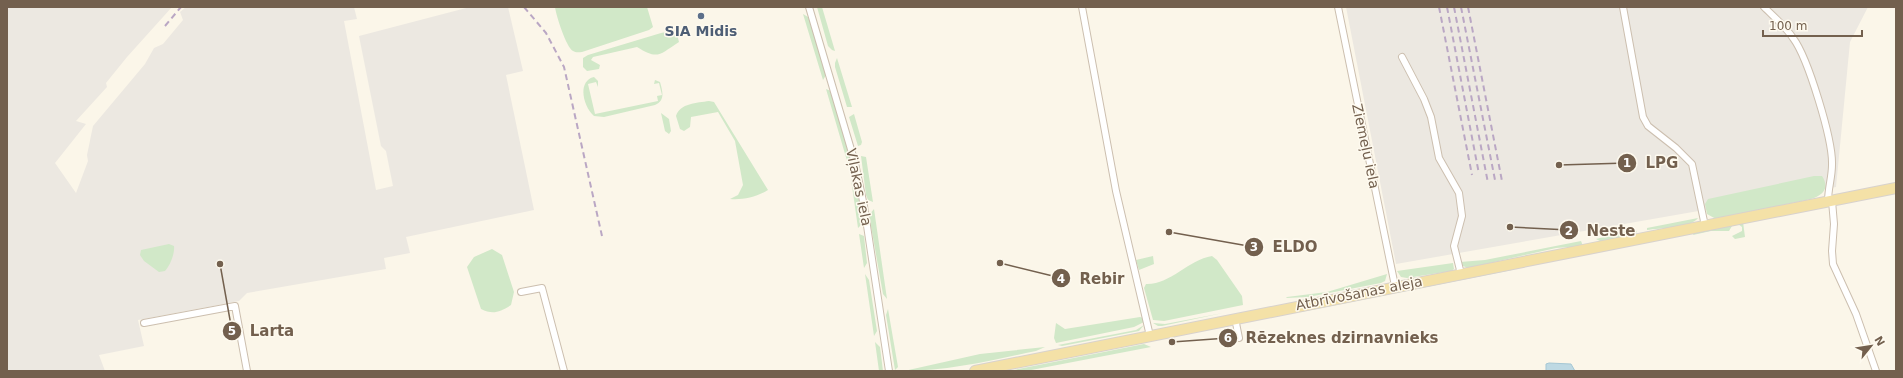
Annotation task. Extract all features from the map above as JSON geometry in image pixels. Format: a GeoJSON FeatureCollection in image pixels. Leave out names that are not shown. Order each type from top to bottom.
{"type":"FeatureCollection","features":[{"type":"Feature","properties":{"kind":"main road","name":"Atbrīvošanas aleja"},"geometry":{"type":"LineString","coordinates":[[975,371],[1395,286],[1896,188]]}},
{"type":"Feature","properties":{"kind":"street","name":"Viļakas iela"},"geometry":{"type":"LineString","coordinates":[[810,7],[855,163],[864,206],[889,371]]}},
{"type":"Feature","properties":{"kind":"street"},"geometry":{"type":"LineString","coordinates":[[1082,7],[1116,192],[1150,336]]}},
{"type":"Feature","properties":{"kind":"street","name":"Ziemeļu iela"},"geometry":{"type":"LineString","coordinates":[[1338,7],[1395,286]]}},
{"type":"Feature","properties":{"kind":"street"},"geometry":{"type":"LineString","coordinates":[[1623,7],[1643,117],[1648,126],[1676,148],[1692,164],[1705,226]]}},
{"type":"Feature","properties":{"kind":"street"},"geometry":{"type":"LineString","coordinates":[[1764,7],[1780,22],[1793,38],[1801,52],[1830,139],[1832,167],[1829,184],[1834,224],[1832,259],[1856,314],[1876,371]]}},
{"type":"Feature","properties":{"kind":"street"},"geometry":{"type":"LineString","coordinates":[[1402,57],[1424,99],[1431,117],[1439,158],[1459,193],[1462,216],[1454,246],[1460,274]]}},
{"type":"Feature","properties":{"kind":"street"},"geometry":{"type":"LineString","coordinates":[[521,292],[542,288],[564,371]]}},
{"type":"Feature","properties":{"kind":"street"},"geometry":{"type":"LineString","coordinates":[[144,323],[235,306],[247,371]]}},
{"type":"Feature","properties":{"kind":"street"},"geometry":{"type":"LineString","coordinates":[[1235,318],[1239,338]]}},
{"type":"Feature","properties":{"kind":"shaded area"},"geometry":{"type":"Polygon","coordinates":[[[7,7],[172,7],[127,57],[106,83],[107,87],[76,121],[86,124],[55,163],[76,193],[88,161],[87,155],[93,126],[145,64],[154,48],[163,44],[183,20],[180,12],[186,7],[354,7],[357,19],[344,21],[376,190],[393,186],[386,151],[381,146],[359,36],[470,7],[508,7],[523,71],[506,75],[534,210],[406,237],[410,253],[384,258],[386,269],[247,293],[239,301],[138,320],[144,346],[99,355],[105,371],[7,371],[7,7]]]}},
{"type":"Feature","properties":{"kind":"shaded area"},"geometry":{"type":"Polygon","coordinates":[[[1346,7],[1868,7],[1850,42],[1836,187],[1396,264],[1346,7]]]}},
{"type":"Feature","properties":{"kind":"green space"},"geometry":{"type":"Polygon","coordinates":[[[555,7],[647,7],[653,27],[649,30],[582,52],[575,52],[567,44],[555,7]]]}},
{"type":"Feature","properties":{"kind":"green space"},"geometry":{"type":"Polygon","coordinates":[[[817,7],[822,7],[835,51],[828,46],[817,7]]]}},
{"type":"Feature","properties":{"kind":"green space"},"geometry":{"type":"Polygon","coordinates":[[[803,14],[808,17],[811,23],[826,75],[823,80],[803,14]]]}},
{"type":"Feature","properties":{"kind":"green space"},"geometry":{"type":"Polygon","coordinates":[[[676,30],[679,42],[662,53],[654,55],[637,47],[593,57],[591,60],[600,65],[599,69],[587,71],[583,67],[583,58],[588,55],[661,33],[676,30]]]}},
{"type":"Feature","properties":{"kind":"green space"},"geometry":{"type":"Polygon","coordinates":[[[837,58],[852,107],[847,107],[835,67],[837,58]]]}},
{"type":"Feature","properties":{"kind":"green space"},"geometry":{"type":"Polygon","coordinates":[[[594,77],[598,81],[598,87],[596,82],[588,84],[595,114],[658,101],[657,96],[662,95],[662,99],[655,105],[604,117],[594,116],[587,107],[585,101],[585,84],[589,79],[594,77]]]}},
{"type":"Feature","properties":{"kind":"green space"},"geometry":{"type":"Polygon","coordinates":[[[655,80],[660,82],[662,95],[659,83],[654,84],[655,80]]]}},
{"type":"Feature","properties":{"kind":"green space"},"geometry":{"type":"Polygon","coordinates":[[[826,89],[831,91],[852,164],[850,171],[826,89]]]}},
{"type":"Feature","properties":{"kind":"green space"},"geometry":{"type":"Polygon","coordinates":[[[709,101],[714,102],[768,190],[750,198],[730,199],[738,195],[743,185],[735,141],[718,112],[691,117],[690,127],[684,131],[680,129],[676,116],[681,108],[694,103],[709,101]]]}},
{"type":"Feature","properties":{"kind":"green space"},"geometry":{"type":"Polygon","coordinates":[[[661,113],[669,119],[671,131],[669,134],[665,131],[661,113]]]}},
{"type":"Feature","properties":{"kind":"green space"},"geometry":{"type":"Polygon","coordinates":[[[854,114],[862,142],[861,145],[858,146],[849,117],[854,114]]]}},
{"type":"Feature","properties":{"kind":"green space"},"geometry":{"type":"Polygon","coordinates":[[[861,156],[866,157],[873,202],[868,200],[866,195],[861,156]]]}},
{"type":"Feature","properties":{"kind":"green space"},"geometry":{"type":"Polygon","coordinates":[[[1814,176],[1822,176],[1825,187],[1822,193],[1811,199],[1716,219],[1707,214],[1705,204],[1708,199],[1814,176]]]}},
{"type":"Feature","properties":{"kind":"green space"},"geometry":{"type":"Polygon","coordinates":[[[851,179],[856,184],[863,223],[858,228],[851,179]]]}},
{"type":"Feature","properties":{"kind":"green space"},"geometry":{"type":"Polygon","coordinates":[[[874,209],[887,299],[883,294],[869,215],[874,209]]]}},
{"type":"Feature","properties":{"kind":"green space"},"geometry":{"type":"Polygon","coordinates":[[[1698,218],[1689,224],[1682,226],[1647,230],[1647,228],[1698,218]]]}},
{"type":"Feature","properties":{"kind":"green space"},"geometry":{"type":"Polygon","coordinates":[[[1743,222],[1745,237],[1735,239],[1732,236],[1742,231],[1742,227],[1738,224],[1732,226],[1729,231],[1711,231],[1693,235],[1694,233],[1743,222]]]}},
{"type":"Feature","properties":{"kind":"green space"},"geometry":{"type":"Polygon","coordinates":[[[1635,229],[1637,232],[1618,239],[1602,242],[1596,239],[1635,229]]]}},
{"type":"Feature","properties":{"kind":"green space"},"geometry":{"type":"Polygon","coordinates":[[[859,234],[864,236],[867,263],[864,268],[859,234]]]}},
{"type":"Feature","properties":{"kind":"green space"},"geometry":{"type":"Polygon","coordinates":[[[1581,241],[1583,246],[1556,248],[1468,268],[1463,266],[1460,262],[1485,260],[1581,241]]]}},
{"type":"Feature","properties":{"kind":"green space"},"geometry":{"type":"Polygon","coordinates":[[[169,244],[174,246],[174,252],[165,271],[159,272],[144,261],[140,255],[141,250],[169,244]]]}},
{"type":"Feature","properties":{"kind":"green space"},"geometry":{"type":"Polygon","coordinates":[[[492,249],[502,255],[514,292],[511,305],[496,312],[489,312],[481,309],[467,267],[474,257],[492,249]]]}},
{"type":"Feature","properties":{"kind":"green space"},"geometry":{"type":"Polygon","coordinates":[[[1153,256],[1154,264],[1139,270],[1136,260],[1153,256]]]}},
{"type":"Feature","properties":{"kind":"green space"},"geometry":{"type":"Polygon","coordinates":[[[1212,256],[1217,260],[1242,296],[1243,305],[1164,321],[1153,320],[1144,288],[1146,284],[1163,281],[1195,262],[1212,256]]]}},
{"type":"Feature","properties":{"kind":"green space"},"geometry":{"type":"Polygon","coordinates":[[[1453,263],[1454,269],[1451,271],[1407,278],[1401,277],[1397,271],[1453,263]]]}},
{"type":"Feature","properties":{"kind":"green space"},"geometry":{"type":"Polygon","coordinates":[[[1512,270],[1301,312],[1301,311],[1512,270]]]}},
{"type":"Feature","properties":{"kind":"green space"},"geometry":{"type":"Polygon","coordinates":[[[865,274],[869,280],[877,331],[874,336],[865,274]]]}},
{"type":"Feature","properties":{"kind":"green space"},"geometry":{"type":"Polygon","coordinates":[[[1387,274],[1385,281],[1381,283],[1308,297],[1286,298],[1327,292],[1387,274]]]}},
{"type":"Feature","properties":{"kind":"green space"},"geometry":{"type":"Polygon","coordinates":[[[888,309],[898,367],[895,370],[886,315],[888,309]]]}},
{"type":"Feature","properties":{"kind":"green space"},"geometry":{"type":"Polygon","coordinates":[[[1223,313],[1162,326],[1158,326],[1153,323],[1165,324],[1223,313]]]}},
{"type":"Feature","properties":{"kind":"green space"},"geometry":{"type":"Polygon","coordinates":[[[1140,317],[1143,318],[1144,322],[1134,327],[1056,343],[1054,338],[1056,323],[1065,329],[1140,317]]]}},
{"type":"Feature","properties":{"kind":"green space"},"geometry":{"type":"Polygon","coordinates":[[[1144,325],[1139,331],[1062,346],[1058,345],[1136,330],[1144,325]]]}},
{"type":"Feature","properties":{"kind":"green space"},"geometry":{"type":"Polygon","coordinates":[[[875,342],[880,347],[883,371],[879,371],[875,342]]]}},
{"type":"Feature","properties":{"kind":"green space"},"geometry":{"type":"Polygon","coordinates":[[[1144,344],[1151,347],[1026,371],[1009,371],[1144,344]]]}},
{"type":"Feature","properties":{"kind":"green space"},"geometry":{"type":"Polygon","coordinates":[[[1045,347],[1036,351],[971,364],[921,371],[904,371],[980,354],[1045,347]]]}},
{"type":"Feature","properties":{"kind":"water"},"geometry":{"type":"Polygon","coordinates":[[[1546,364],[1571,364],[1575,371],[1546,371],[1546,364]]]}},
{"type":"Feature","properties":{"kind":"railway"},"geometry":{"type":"LineString","coordinates":[[165,26],[181,7]]}},
{"type":"Feature","properties":{"kind":"railway"},"geometry":{"type":"LineString","coordinates":[[524,7],[546,33],[564,67],[602,236]]}},
{"type":"Feature","properties":{"kind":"railway"},"geometry":{"type":"LineString","coordinates":[[1439,7],[1472,175]]}},
{"type":"Feature","properties":{"kind":"railway"},"geometry":{"type":"LineString","coordinates":[[1447,7],[1479,174]]}},
{"type":"Feature","properties":{"kind":"railway"},"geometry":{"type":"LineString","coordinates":[[1454,7],[1488,183]]}},
{"type":"Feature","properties":{"kind":"railway"},"geometry":{"type":"LineString","coordinates":[[1461,7],[1495,180]]}},
{"type":"Feature","properties":{"kind":"railway"},"geometry":{"type":"LineString","coordinates":[[1468,7],[1502,181]]}},
{"type":"Feature","properties":{"kind":"place","name":"SIA Midis"},"geometry":{"type":"Point","coordinates":[701,16]}},
{"type":"Feature","properties":{"kind":"place","name":"LPG"},"geometry":{"type":"Point","coordinates":[1559,165]}},
{"type":"Feature","properties":{"kind":"place","name":"Neste"},"geometry":{"type":"Point","coordinates":[1510,227]}},
{"type":"Feature","properties":{"kind":"place","name":"ELDO"},"geometry":{"type":"Point","coordinates":[1169,232]}},
{"type":"Feature","properties":{"kind":"place","name":"Rebir"},"geometry":{"type":"Point","coordinates":[1000,263]}},
{"type":"Feature","properties":{"kind":"place","name":"Larta"},"geometry":{"type":"Point","coordinates":[220,264]}},
{"type":"Feature","properties":{"kind":"place","name":"Rēzeknes dzirnavnieks"},"geometry":{"type":"Point","coordinates":[1172,342]}}]}
